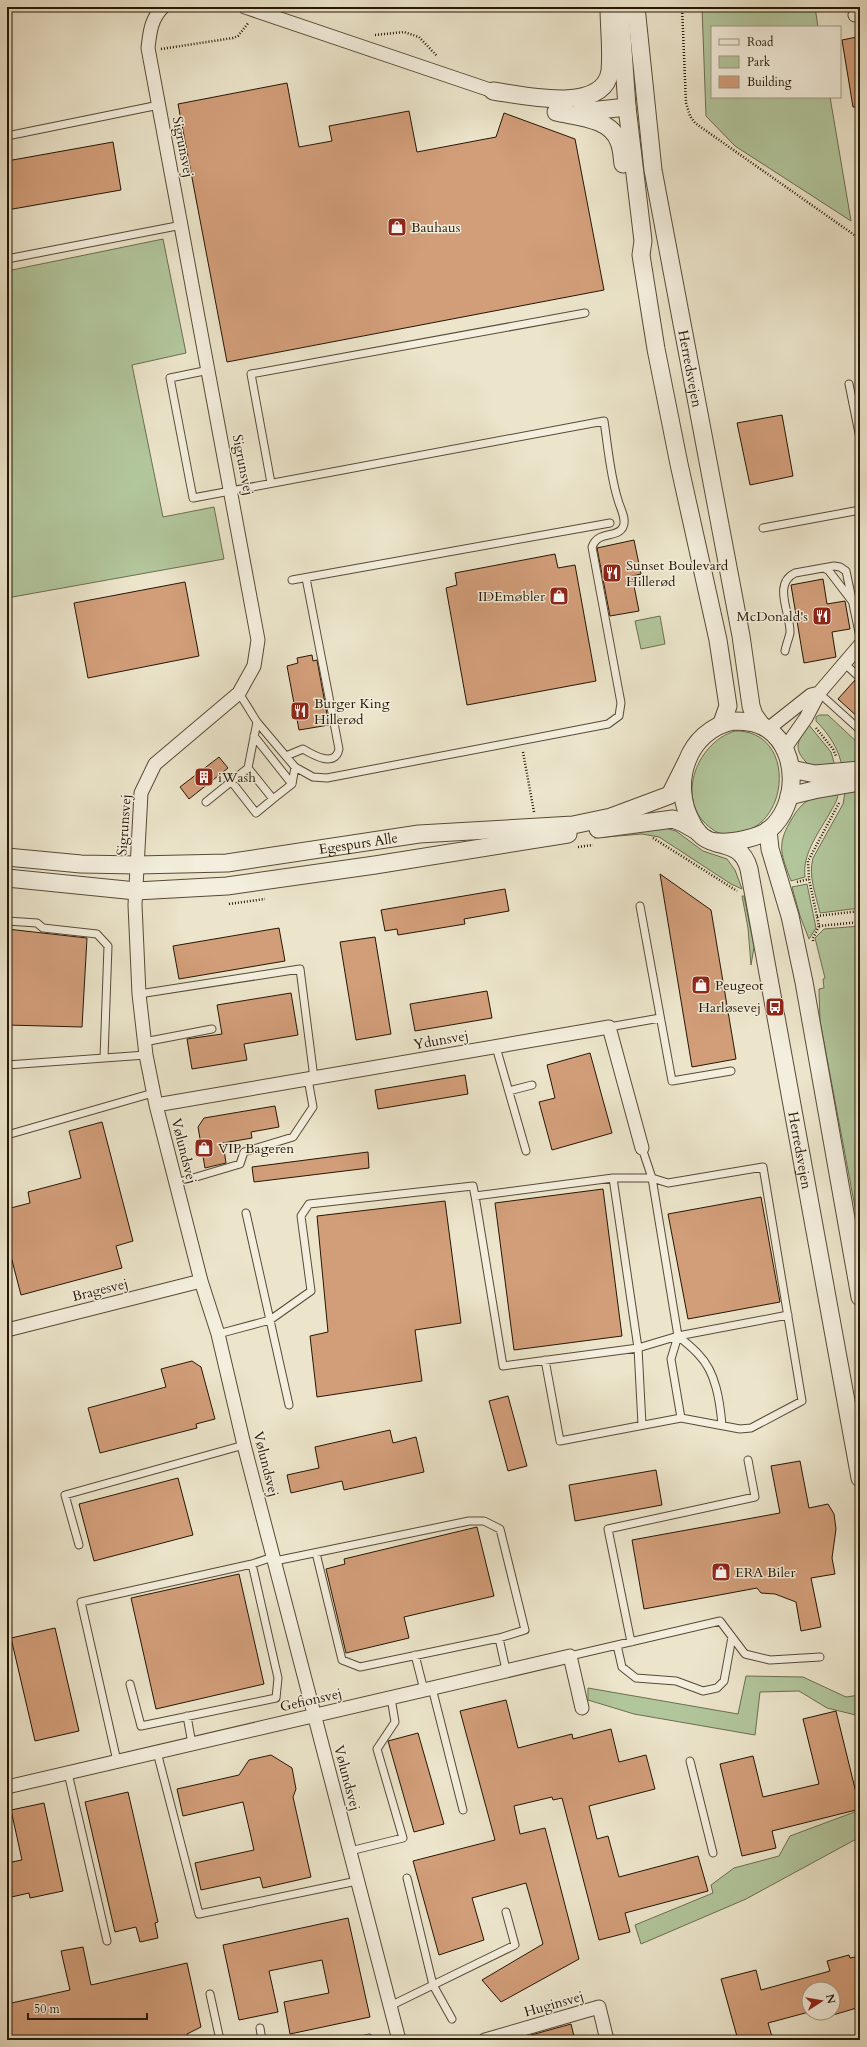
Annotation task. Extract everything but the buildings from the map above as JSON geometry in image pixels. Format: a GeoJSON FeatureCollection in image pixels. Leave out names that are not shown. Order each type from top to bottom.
{"type":"FeatureCollection","features":[{"type":"Feature","properties":{"kind":"street","name":"Sigrunsvej"},"geometry":{"type":"LineString","coordinates":[[136,891],[141,793],[147,778],[156,764],[239,693],[254,666],[258,640],[232,491],[149,51],[150,28],[156,14],[163,7]]}},
{"type":"Feature","properties":{"kind":"street"},"geometry":{"type":"LineString","coordinates":[[493,91],[548,99],[572,98],[599,92],[605,84],[610,72],[609,7]]}},
{"type":"Feature","properties":{"kind":"street","name":"Herredsvejen"},"geometry":{"type":"LineString","coordinates":[[620,7],[627,107],[643,241],[641,255],[656,349],[678,464],[718,640],[728,706],[722,723]]}},
{"type":"Feature","properties":{"kind":"street"},"geometry":{"type":"LineString","coordinates":[[556,112],[585,112],[627,107],[633,93],[628,7]]}},
{"type":"Feature","properties":{"kind":"street","name":"Herredsvejen"},"geometry":{"type":"LineString","coordinates":[[636,7],[655,177],[741,636],[751,706],[754,715],[765,728]]}},
{"type":"Feature","properties":{"kind":"street"},"geometry":{"type":"LineString","coordinates":[[250,9],[493,91],[531,107],[602,123],[611,130],[619,141],[636,245],[641,255]]}},
{"type":"Feature","properties":{"kind":"street"},"geometry":{"type":"LineString","coordinates":[[785,748],[806,718],[819,693],[860,645]]}},
{"type":"Feature","properties":{"kind":"street"},"geometry":{"type":"LineString","coordinates":[[765,728],[811,695],[819,693]]}},
{"type":"Feature","properties":{"kind":"street"},"geometry":{"type":"LineString","coordinates":[[734,721],[749,722],[765,728],[777,736],[785,748],[791,769],[789,796],[784,810],[768,830],[737,841],[716,843],[704,838],[697,831],[687,814],[682,798],[682,782],[686,763],[706,733],[722,723],[734,721]]}},
{"type":"Feature","properties":{"kind":"street","name":"Egespurs Alle"},"geometry":{"type":"LineString","coordinates":[[7,857],[81,864],[227,864],[419,834],[573,825],[611,817],[670,795],[686,763]]}},
{"type":"Feature","properties":{"kind":"street"},"geometry":{"type":"LineString","coordinates":[[791,769],[839,780],[860,782]]}},
{"type":"Feature","properties":{"kind":"street"},"geometry":{"type":"LineString","coordinates":[[789,796],[814,790],[860,770]]}},
{"type":"Feature","properties":{"kind":"street","name":"Egespurs Alle"},"geometry":{"type":"LineString","coordinates":[[7,878],[136,891],[227,886],[375,865],[589,830],[673,819],[684,823],[697,831]]}},
{"type":"Feature","properties":{"kind":"street"},"geometry":{"type":"LineString","coordinates":[[768,830],[770,849],[790,916],[804,982],[860,1297]]}},
{"type":"Feature","properties":{"kind":"street","name":"Herredsvejen"},"geometry":{"type":"LineString","coordinates":[[716,843],[735,848],[741,852],[748,863],[860,1478]]}},
{"type":"Feature","properties":{"kind":"street","name":"Vølundsvej"},"geometry":{"type":"LineString","coordinates":[[136,891],[135,905],[139,994],[145,1048],[155,1099],[201,1281],[218,1334],[244,1445],[399,2040]]}},
{"type":"Feature","properties":{"kind":"street"},"geometry":{"type":"LineString","coordinates":[[609,1028],[642,1148]]}},
{"type":"Feature","properties":{"kind":"street","name":"Ydunsvej"},"geometry":{"type":"LineString","coordinates":[[155,1099],[311,1078],[609,1028]]}},
{"type":"Feature","properties":{"kind":"street","name":"Bragesvej"},"geometry":{"type":"LineString","coordinates":[[7,1330],[201,1281]]}},
{"type":"Feature","properties":{"kind":"street"},"geometry":{"type":"LineString","coordinates":[[570,1656],[582,1708]]}},
{"type":"Feature","properties":{"kind":"street","name":"Gefionsvej"},"geometry":{"type":"LineString","coordinates":[[7,1787],[570,1656]]}},
{"type":"Feature","properties":{"kind":"street","name":"Huginsvej"},"geometry":{"type":"LineString","coordinates":[[485,2040],[599,2007],[607,2040]]}},
{"type":"Feature","properties":{"kind":"lane"},"geometry":{"type":"LineString","coordinates":[[7,136],[159,105]]}},
{"type":"Feature","properties":{"kind":"lane"},"geometry":{"type":"LineString","coordinates":[[7,259],[182,225]]}},
{"type":"Feature","properties":{"kind":"lane"},"geometry":{"type":"LineString","coordinates":[[271,484],[251,374],[584,313]]}},
{"type":"Feature","properties":{"kind":"lane"},"geometry":{"type":"LineString","coordinates":[[209,370],[170,378],[194,498],[604,421],[624,525],[620,531],[594,540],[592,547],[621,703],[619,716],[608,724],[326,778],[313,777],[295,767],[257,722],[239,693]]}},
{"type":"Feature","properties":{"kind":"lane"},"geometry":{"type":"LineString","coordinates":[[849,384],[860,438]]}},
{"type":"Feature","properties":{"kind":"lane"},"geometry":{"type":"LineString","coordinates":[[763,528],[860,510]]}},
{"type":"Feature","properties":{"kind":"lane"},"geometry":{"type":"LineString","coordinates":[[292,580],[610,524]]}},
{"type":"Feature","properties":{"kind":"lane"},"geometry":{"type":"LineString","coordinates":[[784,651],[790,633],[783,591],[784,583],[789,576],[795,573],[840,567],[846,571],[860,637]]}},
{"type":"Feature","properties":{"kind":"lane"},"geometry":{"type":"LineString","coordinates":[[824,568],[829,571],[853,603]]}},
{"type":"Feature","properties":{"kind":"lane"},"geometry":{"type":"LineString","coordinates":[[286,756],[303,749],[316,757],[328,759],[334,758],[339,749],[306,578]]}},
{"type":"Feature","properties":{"kind":"lane"},"geometry":{"type":"LineString","coordinates":[[844,663],[859,674]]}},
{"type":"Feature","properties":{"kind":"lane"},"geometry":{"type":"LineString","coordinates":[[819,693],[860,730]]}},
{"type":"Feature","properties":{"kind":"lane"},"geometry":{"type":"LineString","coordinates":[[206,802],[248,768],[257,722]]}},
{"type":"Feature","properties":{"kind":"lane"},"geometry":{"type":"LineString","coordinates":[[254,736],[292,784]]}},
{"type":"Feature","properties":{"kind":"lane"},"geometry":{"type":"LineString","coordinates":[[231,781],[256,813],[292,784],[295,767]]}},
{"type":"Feature","properties":{"kind":"lane"},"geometry":{"type":"LineString","coordinates":[[248,768],[273,799]]}},
{"type":"Feature","properties":{"kind":"lane"},"geometry":{"type":"LineString","coordinates":[[640,906],[672,1081],[731,1071]]}},
{"type":"Feature","properties":{"kind":"lane"},"geometry":{"type":"LineString","coordinates":[[7,921],[37,924],[44,928],[97,934],[108,946],[104,1058]]}},
{"type":"Feature","properties":{"kind":"lane"},"geometry":{"type":"LineString","coordinates":[[139,994],[300,969],[313,1107],[293,1137],[244,1152],[240,1164],[176,1183]]}},
{"type":"Feature","properties":{"kind":"lane"},"geometry":{"type":"LineString","coordinates":[[609,1028],[660,1018]]}},
{"type":"Feature","properties":{"kind":"lane"},"geometry":{"type":"LineString","coordinates":[[7,1065],[104,1058],[212,1029]]}},
{"type":"Feature","properties":{"kind":"lane"},"geometry":{"type":"LineString","coordinates":[[496,1047],[526,1151]]}},
{"type":"Feature","properties":{"kind":"lane"},"geometry":{"type":"LineString","coordinates":[[509,1091],[532,1085]]}},
{"type":"Feature","properties":{"kind":"lane"},"geometry":{"type":"LineString","coordinates":[[7,1135],[155,1099]]}},
{"type":"Feature","properties":{"kind":"lane"},"geometry":{"type":"LineString","coordinates":[[642,1148],[652,1178],[678,1336],[671,1359],[681,1418]]}},
{"type":"Feature","properties":{"kind":"lane"},"geometry":{"type":"LineString","coordinates":[[475,1196],[614,1178],[652,1178],[668,1183],[763,1168],[802,1400],[751,1428],[740,1429],[681,1418],[560,1441],[545,1360]]}},
{"type":"Feature","properties":{"kind":"lane"},"geometry":{"type":"LineString","coordinates":[[614,1178],[638,1348],[642,1425]]}},
{"type":"Feature","properties":{"kind":"lane"},"geometry":{"type":"LineString","coordinates":[[218,1334],[270,1320],[311,1291],[301,1216],[309,1204],[473,1186],[503,1366],[638,1348],[678,1336],[788,1315]]}},
{"type":"Feature","properties":{"kind":"lane"},"geometry":{"type":"LineString","coordinates":[[246,1213],[290,1404]]}},
{"type":"Feature","properties":{"kind":"lane"},"geometry":{"type":"LineString","coordinates":[[678,1336],[700,1356],[711,1375],[720,1402],[722,1425]]}},
{"type":"Feature","properties":{"kind":"lane"},"geometry":{"type":"LineString","coordinates":[[79,1545],[65,1495],[244,1445]]}},
{"type":"Feature","properties":{"kind":"lane"},"geometry":{"type":"LineString","coordinates":[[631,1642],[608,1529],[755,1498],[748,1460]]}},
{"type":"Feature","properties":{"kind":"lane"},"geometry":{"type":"LineString","coordinates":[[118,1761],[81,1602],[274,1559],[316,1554],[469,1521],[484,1521],[500,1529],[525,1630],[499,1638],[360,1667],[342,1660],[316,1554]]}},
{"type":"Feature","properties":{"kind":"lane"},"geometry":{"type":"LineString","coordinates":[[130,1684],[141,1726],[276,1698],[278,1678],[252,1564]]}},
{"type":"Feature","properties":{"kind":"lane"},"geometry":{"type":"LineString","coordinates":[[570,1656],[720,1621],[745,1654],[770,1660],[820,1657]]}},
{"type":"Feature","properties":{"kind":"lane"},"geometry":{"type":"LineString","coordinates":[[617,1645],[622,1667],[636,1678],[676,1681],[703,1691],[717,1688],[724,1681],[732,1637]]}},
{"type":"Feature","properties":{"kind":"lane"},"geometry":{"type":"LineString","coordinates":[[499,1638],[506,1670]]}},
{"type":"Feature","properties":{"kind":"lane"},"geometry":{"type":"LineString","coordinates":[[415,1655],[428,1689],[463,1810]]}},
{"type":"Feature","properties":{"kind":"lane"},"geometry":{"type":"LineString","coordinates":[[350,1851],[402,1838],[377,1749],[395,1722],[391,1698]]}},
{"type":"Feature","properties":{"kind":"lane"},"geometry":{"type":"LineString","coordinates":[[187,1716],[192,1744]]}},
{"type":"Feature","properties":{"kind":"lane"},"geometry":{"type":"LineString","coordinates":[[157,1752],[199,1914],[357,1881]]}},
{"type":"Feature","properties":{"kind":"lane"},"geometry":{"type":"LineString","coordinates":[[690,1761],[713,1853]]}},
{"type":"Feature","properties":{"kind":"lane"},"geometry":{"type":"LineString","coordinates":[[68,1773],[107,1941]]}},
{"type":"Feature","properties":{"kind":"lane"},"geometry":{"type":"LineString","coordinates":[[407,1878],[434,1985],[452,2019]]}},
{"type":"Feature","properties":{"kind":"lane"},"geometry":{"type":"LineString","coordinates":[[390,2006],[514,1945],[506,1912]]}},
{"type":"Feature","properties":{"kind":"lane"},"geometry":{"type":"LineString","coordinates":[[210,1994],[220,2040]]}},
{"type":"Feature","properties":{"kind":"lane"},"geometry":{"type":"LineString","coordinates":[[260,2028],[262,2040]]}},
{"type":"Feature","properties":{"kind":"path"},"geometry":{"type":"LineString","coordinates":[[682,7],[686,103],[690,116],[695,123],[860,239]]}},
{"type":"Feature","properties":{"kind":"path"},"geometry":{"type":"LineString","coordinates":[[149,51],[238,36],[250,9]]}},
{"type":"Feature","properties":{"kind":"path"},"geometry":{"type":"LineString","coordinates":[[374,35],[404,32],[419,37],[440,58]]}},
{"type":"Feature","properties":{"kind":"path"},"geometry":{"type":"LineString","coordinates":[[806,718],[833,749],[837,760],[841,799],[808,861],[808,879],[817,916],[820,926],[860,922]]}},
{"type":"Feature","properties":{"kind":"path"},"geometry":{"type":"LineString","coordinates":[[521,741],[537,826]]}},
{"type":"Feature","properties":{"kind":"path"},"geometry":{"type":"LineString","coordinates":[[646,837],[660,842],[732,888],[745,893],[754,892]]}},
{"type":"Feature","properties":{"kind":"path"},"geometry":{"type":"LineString","coordinates":[[574,848],[597,844]]}},
{"type":"Feature","properties":{"kind":"path"},"geometry":{"type":"LineString","coordinates":[[781,886],[808,879]]}},
{"type":"Feature","properties":{"kind":"path"},"geometry":{"type":"LineString","coordinates":[[221,904],[268,898]]}},
{"type":"Feature","properties":{"kind":"path"},"geometry":{"type":"LineString","coordinates":[[817,916],[860,911]]}},
{"type":"Feature","properties":{"kind":"green space"},"geometry":{"type":"Polygon","coordinates":[[[702,7],[815,7],[818,26],[711,26],[711,98],[830,98],[851,221],[735,146],[706,116],[702,7]]]}},
{"type":"Feature","properties":{"kind":"green space"},"geometry":{"type":"Polygon","coordinates":[[[163,239],[186,353],[132,365],[163,517],[214,507],[224,559],[7,598],[7,271],[163,239]]]}},
{"type":"Feature","properties":{"kind":"green space"},"geometry":{"type":"Polygon","coordinates":[[[660,616],[665,644],[641,649],[635,621],[660,616]]]}},
{"type":"Feature","properties":{"kind":"green space"},"geometry":{"type":"Polygon","coordinates":[[[819,715],[828,715],[860,745],[860,766],[842,768],[839,755],[833,742],[816,721],[816,717],[819,715]]]}},
{"type":"Feature","properties":{"kind":"green space"},"geometry":{"type":"Polygon","coordinates":[[[809,725],[831,752],[835,766],[809,765],[800,754],[798,750],[799,740],[809,725]]]}},
{"type":"Feature","properties":{"kind":"green space"},"geometry":{"type":"Polygon","coordinates":[[[735,731],[755,735],[769,746],[777,762],[779,780],[776,799],[767,816],[753,828],[735,833],[723,834],[712,829],[700,818],[694,804],[692,790],[694,775],[700,760],[709,748],[721,738],[735,731]]]}},
{"type":"Feature","properties":{"kind":"green space"},"geometry":{"type":"Polygon","coordinates":[[[860,788],[860,908],[820,913],[811,871],[813,858],[843,804],[845,792],[860,788]]]}},
{"type":"Feature","properties":{"kind":"green space"},"geometry":{"type":"Polygon","coordinates":[[[838,793],[836,802],[809,851],[806,859],[805,877],[791,881],[782,851],[783,838],[790,822],[804,803],[821,796],[838,793]]]}},
{"type":"Feature","properties":{"kind":"green space"},"geometry":{"type":"Polygon","coordinates":[[[665,828],[676,831],[703,851],[727,859],[735,870],[742,889],[731,884],[659,837],[642,834],[594,838],[597,835],[665,828]]]}},
{"type":"Feature","properties":{"kind":"green space"},"geometry":{"type":"Polygon","coordinates":[[[807,884],[816,928],[809,939],[800,916],[792,887],[807,884]]]}},
{"type":"Feature","properties":{"kind":"green space"},"geometry":{"type":"Polygon","coordinates":[[[742,896],[744,896],[754,947],[751,965],[748,928],[742,896]]]}},
{"type":"Feature","properties":{"kind":"green space"},"geometry":{"type":"Polygon","coordinates":[[[860,926],[860,1234],[820,1021],[819,989],[824,988],[823,979],[825,978],[815,938],[824,929],[860,926]]]}},
{"type":"Feature","properties":{"kind":"green space"},"geometry":{"type":"Polygon","coordinates":[[[746,1676],[803,1677],[846,1697],[860,1695],[860,1716],[827,1708],[799,1691],[760,1692],[755,1735],[634,1714],[588,1700],[588,1688],[738,1714],[746,1676]]]}},
{"type":"Feature","properties":{"kind":"green space"},"geometry":{"type":"Polygon","coordinates":[[[860,1810],[860,1837],[746,1899],[641,1944],[635,1925],[713,1893],[711,1885],[734,1868],[779,1856],[790,1836],[860,1810]]]}},
{"type":"Feature","properties":{"kind":"place","name":"Bauhaus"},"geometry":{"type":"Point","coordinates":[397,227]}},
{"type":"Feature","properties":{"kind":"place","name":"Sunset Boulevard Hillerød"},"geometry":{"type":"Point","coordinates":[612,573]}},
{"type":"Feature","properties":{"kind":"place","name":"IDEmøbler"},"geometry":{"type":"Point","coordinates":[559,596]}},
{"type":"Feature","properties":{"kind":"place","name":"McDonald's"},"geometry":{"type":"Point","coordinates":[822,616]}},
{"type":"Feature","properties":{"kind":"place","name":"Burger King Hillerød"},"geometry":{"type":"Point","coordinates":[300,711]}},
{"type":"Feature","properties":{"kind":"place","name":"iWash"},"geometry":{"type":"Point","coordinates":[204,777]}},
{"type":"Feature","properties":{"kind":"place","name":"Peugeot"},"geometry":{"type":"Point","coordinates":[701,985]}},
{"type":"Feature","properties":{"kind":"place","name":"Harløsevej"},"geometry":{"type":"Point","coordinates":[775,1007]}},
{"type":"Feature","properties":{"kind":"place","name":"VIP Bageren"},"geometry":{"type":"Point","coordinates":[204,1148]}},
{"type":"Feature","properties":{"kind":"place","name":"ERA Biler"},"geometry":{"type":"Point","coordinates":[721,1572]}}]}
